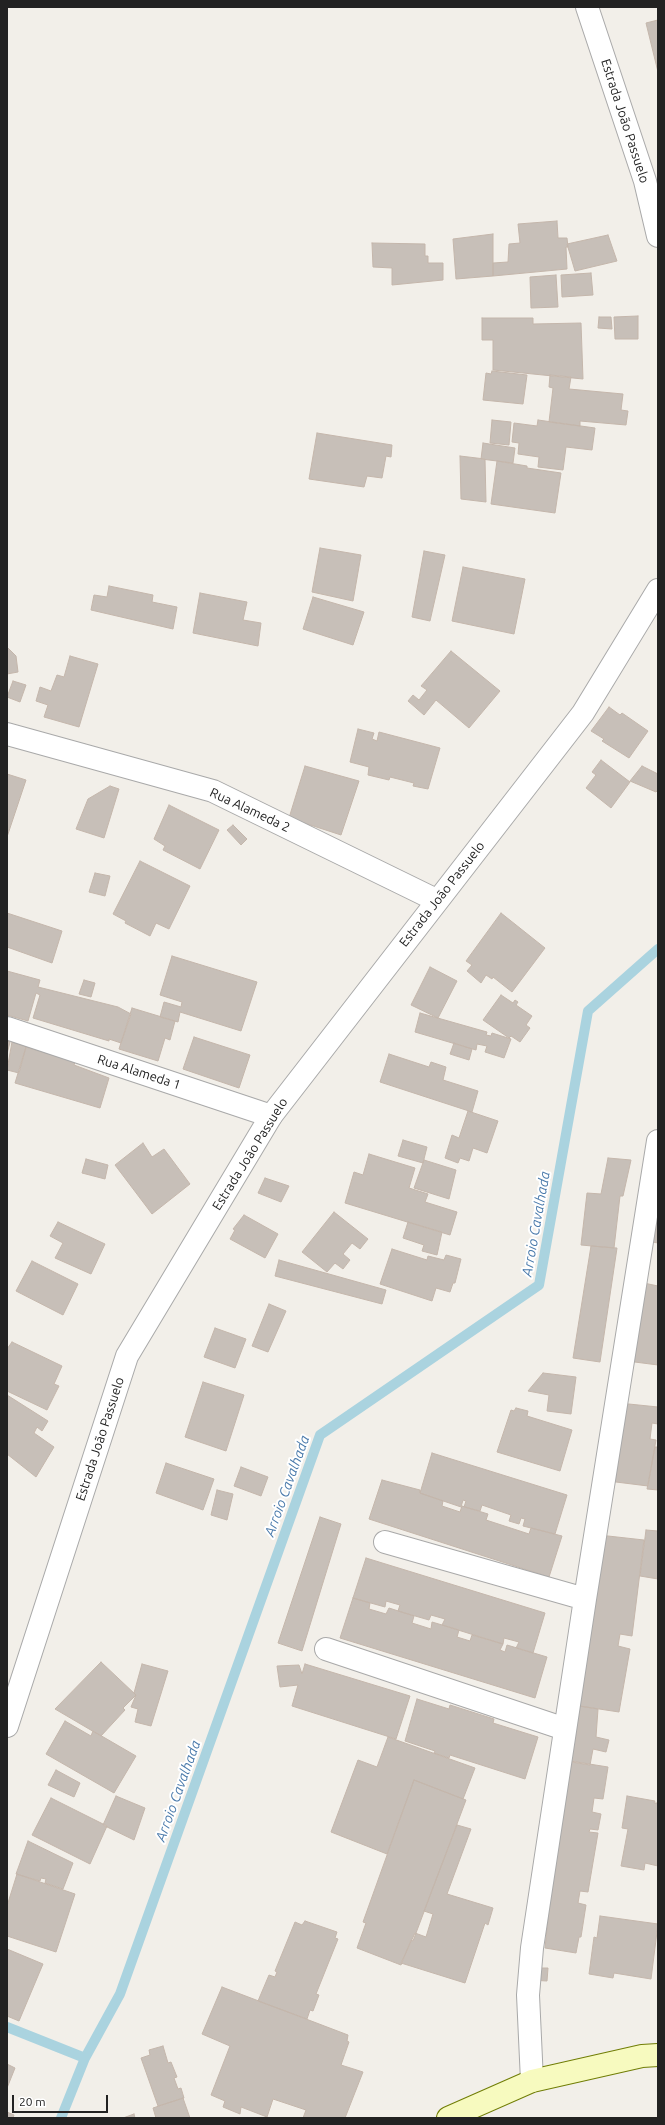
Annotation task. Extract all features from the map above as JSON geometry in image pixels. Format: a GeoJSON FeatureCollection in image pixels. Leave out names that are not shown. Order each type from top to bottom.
{"type":"FeatureCollection","features":[{"type":"Feature","properties":{"kind":"main road"},"geometry":{"type":"LineString","coordinates":[[448,2118],[532,2081],[642,2056],[658,2055]]}},
{"type":"Feature","properties":{"kind":"street","name":"Estrada João Passuelo"},"geometry":{"type":"LineString","coordinates":[[587,7],[645,181],[658,236]]}},
{"type":"Feature","properties":{"kind":"street","name":"Estrada João Passuelo"},"geometry":{"type":"LineString","coordinates":[[7,1726],[127,1356],[271,1116],[436,900],[583,713],[658,590]]}},
{"type":"Feature","properties":{"kind":"street","name":"Rua Alameda 2"},"geometry":{"type":"LineString","coordinates":[[7,734],[213,791],[436,900]]}},
{"type":"Feature","properties":{"kind":"street","name":"Rua Alameda 1"},"geometry":{"type":"LineString","coordinates":[[7,1028],[271,1116]]}},
{"type":"Feature","properties":{"kind":"street"},"geometry":{"type":"LineString","coordinates":[[532,2081],[529,1968],[584,1599],[658,1141]]}},
{"type":"Feature","properties":{"kind":"street"},"geometry":{"type":"LineString","coordinates":[[385,1542],[584,1599]]}},
{"type":"Feature","properties":{"kind":"street"},"geometry":{"type":"LineString","coordinates":[[326,1649],[565,1729]]}},
{"type":"Feature","properties":{"kind":"building"},"geometry":{"type":"Polygon","coordinates":[[[658,20],[658,72],[646,23],[658,20]]]}},
{"type":"Feature","properties":{"kind":"building"},"geometry":{"type":"Polygon","coordinates":[[[557,221],[558,238],[567,238],[567,269],[493,276],[493,263],[508,262],[509,244],[520,243],[518,224],[557,221]]]}},
{"type":"Feature","properties":{"kind":"building"},"geometry":{"type":"Polygon","coordinates":[[[493,234],[493,276],[456,279],[453,239],[493,234]]]}},
{"type":"Feature","properties":{"kind":"building"},"geometry":{"type":"Polygon","coordinates":[[[608,235],[617,261],[575,271],[567,244],[608,235]]]}},
{"type":"Feature","properties":{"kind":"building"},"geometry":{"type":"Polygon","coordinates":[[[372,243],[425,244],[425,256],[428,256],[428,263],[443,263],[443,280],[392,285],[392,268],[373,267],[372,243]]]}},
{"type":"Feature","properties":{"kind":"building"},"geometry":{"type":"Polygon","coordinates":[[[591,273],[593,295],[562,297],[561,275],[591,273]]]}},
{"type":"Feature","properties":{"kind":"building"},"geometry":{"type":"Polygon","coordinates":[[[556,275],[558,307],[531,308],[530,277],[556,275]]]}},
{"type":"Feature","properties":{"kind":"building"},"geometry":{"type":"Polygon","coordinates":[[[638,316],[638,339],[615,339],[614,317],[638,316]]]}},
{"type":"Feature","properties":{"kind":"building"},"geometry":{"type":"Polygon","coordinates":[[[599,317],[611,317],[612,329],[598,328],[599,317]]]}},
{"type":"Feature","properties":{"kind":"building"},"geometry":{"type":"Polygon","coordinates":[[[482,318],[533,318],[533,324],[581,323],[583,379],[493,370],[493,340],[482,340],[482,318]]]}},
{"type":"Feature","properties":{"kind":"building"},"geometry":{"type":"Polygon","coordinates":[[[492,371],[527,375],[523,404],[483,400],[486,373],[491,374],[492,371]]]}},
{"type":"Feature","properties":{"kind":"building"},"geometry":{"type":"Polygon","coordinates":[[[550,375],[571,377],[569,389],[623,394],[621,410],[628,411],[626,425],[580,421],[580,426],[549,422],[553,388],[549,387],[550,375]]]}},
{"type":"Feature","properties":{"kind":"building"},"geometry":{"type":"Polygon","coordinates":[[[492,420],[511,422],[509,445],[490,443],[492,420]]]}},
{"type":"Feature","properties":{"kind":"building"},"geometry":{"type":"Polygon","coordinates":[[[538,420],[595,428],[592,450],[566,447],[563,470],[538,467],[539,457],[518,454],[519,443],[512,442],[514,423],[537,426],[538,420]]]}},
{"type":"Feature","properties":{"kind":"building"},"geometry":{"type":"Polygon","coordinates":[[[317,433],[392,445],[391,457],[386,456],[382,478],[367,476],[364,487],[309,479],[317,433]]]}},
{"type":"Feature","properties":{"kind":"building"},"geometry":{"type":"Polygon","coordinates":[[[483,443],[515,448],[513,463],[481,459],[483,443]]]}},
{"type":"Feature","properties":{"kind":"building"},"geometry":{"type":"Polygon","coordinates":[[[460,456],[485,459],[486,502],[461,499],[460,456]]]}},
{"type":"Feature","properties":{"kind":"building"},"geometry":{"type":"Polygon","coordinates":[[[497,461],[527,466],[527,468],[561,473],[555,513],[491,504],[497,461]]]}},
{"type":"Feature","properties":{"kind":"building"},"geometry":{"type":"Polygon","coordinates":[[[320,548],[361,555],[353,601],[312,592],[320,548]]]}},
{"type":"Feature","properties":{"kind":"building"},"geometry":{"type":"Polygon","coordinates":[[[424,551],[445,555],[430,621],[412,617],[424,551]]]}},
{"type":"Feature","properties":{"kind":"building"},"geometry":{"type":"Polygon","coordinates":[[[463,567],[525,579],[514,634],[452,621],[463,567]]]}},
{"type":"Feature","properties":{"kind":"building"},"geometry":{"type":"Polygon","coordinates":[[[109,586],[153,595],[152,602],[177,607],[173,629],[91,610],[94,595],[107,597],[109,586]]]}},
{"type":"Feature","properties":{"kind":"building"},"geometry":{"type":"Polygon","coordinates":[[[200,593],[247,602],[243,620],[261,623],[258,646],[193,633],[200,593]]]}},
{"type":"Feature","properties":{"kind":"building"},"geometry":{"type":"Polygon","coordinates":[[[313,597],[364,612],[353,645],[303,629],[313,597]]]}},
{"type":"Feature","properties":{"kind":"building"},"geometry":{"type":"Polygon","coordinates":[[[7,647],[16,656],[18,672],[7,674],[7,647]]]}},
{"type":"Feature","properties":{"kind":"building"},"geometry":{"type":"Polygon","coordinates":[[[451,651],[500,691],[469,728],[436,700],[424,715],[408,701],[413,695],[419,700],[427,690],[421,686],[451,651]]]}},
{"type":"Feature","properties":{"kind":"building"},"geometry":{"type":"Polygon","coordinates":[[[70,656],[98,664],[79,727],[44,717],[48,705],[36,701],[40,687],[51,691],[57,675],[64,677],[70,656]]]}},
{"type":"Feature","properties":{"kind":"building"},"geometry":{"type":"Polygon","coordinates":[[[13,681],[26,685],[20,702],[7,697],[13,681]]]}},
{"type":"Feature","properties":{"kind":"building"},"geometry":{"type":"Polygon","coordinates":[[[609,707],[620,715],[622,713],[648,731],[629,758],[602,741],[604,739],[591,731],[609,707]]]}},
{"type":"Feature","properties":{"kind":"building"},"geometry":{"type":"Polygon","coordinates":[[[358,729],[374,733],[372,739],[377,741],[379,732],[440,748],[428,789],[413,786],[414,783],[390,777],[389,780],[368,775],[369,767],[350,762],[358,729]]]}},
{"type":"Feature","properties":{"kind":"building"},"geometry":{"type":"Polygon","coordinates":[[[601,760],[630,782],[611,808],[586,788],[596,775],[592,772],[601,760]]]}},
{"type":"Feature","properties":{"kind":"building"},"geometry":{"type":"Polygon","coordinates":[[[305,766],[359,781],[341,835],[289,818],[305,766]]]}},
{"type":"Feature","properties":{"kind":"building"},"geometry":{"type":"Polygon","coordinates":[[[642,766],[658,774],[658,790],[656,792],[630,781],[642,766]]]}},
{"type":"Feature","properties":{"kind":"building"},"geometry":{"type":"Polygon","coordinates":[[[7,774],[26,780],[7,837],[7,774]]]}},
{"type":"Feature","properties":{"kind":"building"},"geometry":{"type":"Polygon","coordinates":[[[110,786],[119,789],[104,838],[76,829],[88,799],[110,786]]]}},
{"type":"Feature","properties":{"kind":"building"},"geometry":{"type":"Polygon","coordinates":[[[169,805],[219,830],[200,869],[163,850],[165,846],[154,839],[169,805]]]}},
{"type":"Feature","properties":{"kind":"building"},"geometry":{"type":"Polygon","coordinates":[[[233,825],[247,839],[241,845],[227,830],[233,825]]]}},
{"type":"Feature","properties":{"kind":"building"},"geometry":{"type":"Polygon","coordinates":[[[140,861],[190,886],[169,929],[156,923],[150,936],[125,923],[126,921],[113,914],[140,861]]]}},
{"type":"Feature","properties":{"kind":"building"},"geometry":{"type":"Polygon","coordinates":[[[95,873],[110,876],[105,896],[89,892],[95,873]]]}},
{"type":"Feature","properties":{"kind":"building"},"geometry":{"type":"Polygon","coordinates":[[[7,913],[62,931],[52,963],[7,947],[7,913]]]}},
{"type":"Feature","properties":{"kind":"building"},"geometry":{"type":"Polygon","coordinates":[[[501,913],[545,948],[512,992],[493,977],[492,979],[486,975],[481,983],[467,971],[472,965],[466,961],[501,913]]]}},
{"type":"Feature","properties":{"kind":"building"},"geometry":{"type":"Polygon","coordinates":[[[172,956],[257,982],[241,1031],[180,1012],[178,1022],[160,1017],[164,1002],[181,1007],[182,1002],[160,995],[172,956]]]}},
{"type":"Feature","properties":{"kind":"building"},"geometry":{"type":"Polygon","coordinates":[[[430,967],[457,981],[438,1018],[411,1005],[430,967]]]}},
{"type":"Feature","properties":{"kind":"building"},"geometry":{"type":"Polygon","coordinates":[[[7,971],[40,980],[38,987],[118,1007],[131,1014],[121,1043],[109,1039],[109,1041],[33,1018],[40,995],[36,993],[28,1021],[7,1015],[7,971]]]}},
{"type":"Feature","properties":{"kind":"building"},"geometry":{"type":"Polygon","coordinates":[[[84,980],[95,983],[91,997],[79,994],[84,980]]]}},
{"type":"Feature","properties":{"kind":"building"},"geometry":{"type":"Polygon","coordinates":[[[501,995],[513,1003],[515,1000],[518,1002],[516,1005],[532,1016],[526,1025],[530,1028],[520,1042],[511,1036],[509,1038],[483,1020],[501,995]]]}},
{"type":"Feature","properties":{"kind":"building"},"geometry":{"type":"Polygon","coordinates":[[[132,1008],[175,1021],[170,1040],[165,1038],[158,1061],[119,1049],[132,1008]]]}},
{"type":"Feature","properties":{"kind":"building"},"geometry":{"type":"Polygon","coordinates":[[[420,1013],[487,1032],[486,1035],[491,1036],[492,1033],[511,1039],[504,1058],[485,1052],[487,1046],[477,1044],[476,1050],[415,1032],[420,1013]]]}},
{"type":"Feature","properties":{"kind":"building"},"geometry":{"type":"Polygon","coordinates":[[[194,1037],[250,1055],[239,1088],[183,1069],[194,1037]]]}},
{"type":"Feature","properties":{"kind":"building"},"geometry":{"type":"Polygon","coordinates":[[[7,1041],[10,1042],[7,1054],[7,1041]]]}},
{"type":"Feature","properties":{"kind":"building"},"geometry":{"type":"Polygon","coordinates":[[[12,1042],[26,1047],[19,1073],[7,1070],[12,1042]]]}},
{"type":"Feature","properties":{"kind":"building"},"geometry":{"type":"Polygon","coordinates":[[[454,1043],[472,1049],[469,1060],[450,1054],[454,1043]]]}},
{"type":"Feature","properties":{"kind":"building"},"geometry":{"type":"Polygon","coordinates":[[[26,1047],[75,1062],[74,1065],[109,1078],[100,1108],[15,1083],[26,1047]]]}},
{"type":"Feature","properties":{"kind":"building"},"geometry":{"type":"Polygon","coordinates":[[[389,1054],[429,1067],[431,1062],[446,1067],[443,1080],[478,1091],[472,1112],[380,1082],[389,1054]]]}},
{"type":"Feature","properties":{"kind":"building"},"geometry":{"type":"Polygon","coordinates":[[[468,1111],[498,1121],[487,1153],[473,1148],[469,1161],[460,1158],[458,1163],[445,1158],[452,1135],[459,1138],[468,1111]]]}},
{"type":"Feature","properties":{"kind":"building"},"geometry":{"type":"Polygon","coordinates":[[[403,1140],[427,1147],[423,1163],[398,1156],[403,1140]]]}},
{"type":"Feature","properties":{"kind":"building"},"geometry":{"type":"Polygon","coordinates":[[[143,1143],[152,1157],[164,1149],[190,1184],[152,1214],[115,1165],[143,1143]]]}},
{"type":"Feature","properties":{"kind":"building"},"geometry":{"type":"Polygon","coordinates":[[[369,1154],[415,1168],[409,1188],[428,1194],[425,1202],[457,1212],[450,1235],[345,1203],[354,1172],[363,1175],[369,1154]]]}},
{"type":"Feature","properties":{"kind":"building"},"geometry":{"type":"Polygon","coordinates":[[[608,1158],[631,1160],[623,1196],[620,1196],[614,1248],[581,1245],[587,1193],[601,1194],[608,1158]]]}},
{"type":"Feature","properties":{"kind":"building"},"geometry":{"type":"Polygon","coordinates":[[[86,1159],[108,1165],[105,1179],[82,1173],[86,1159]]]}},
{"type":"Feature","properties":{"kind":"building"},"geometry":{"type":"Polygon","coordinates":[[[424,1160],[456,1170],[449,1199],[414,1188],[424,1160]]]}},
{"type":"Feature","properties":{"kind":"building"},"geometry":{"type":"Polygon","coordinates":[[[658,1163],[658,1243],[646,1241],[658,1163]]]}},
{"type":"Feature","properties":{"kind":"building"},"geometry":{"type":"Polygon","coordinates":[[[265,1178],[289,1186],[281,1202],[258,1193],[265,1178]]]}},
{"type":"Feature","properties":{"kind":"building"},"geometry":{"type":"Polygon","coordinates":[[[334,1212],[368,1239],[360,1249],[352,1243],[343,1254],[350,1260],[343,1269],[335,1263],[327,1272],[302,1252],[334,1212]]]}},
{"type":"Feature","properties":{"kind":"building"},"geometry":{"type":"Polygon","coordinates":[[[244,1215],[278,1234],[265,1258],[230,1239],[235,1230],[233,1229],[244,1215]]]}},
{"type":"Feature","properties":{"kind":"building"},"geometry":{"type":"Polygon","coordinates":[[[58,1222],[105,1244],[91,1274],[55,1258],[63,1243],[50,1236],[58,1222]]]}},
{"type":"Feature","properties":{"kind":"building"},"geometry":{"type":"Polygon","coordinates":[[[408,1222],[442,1232],[437,1255],[422,1251],[424,1245],[403,1238],[408,1222]]]}},
{"type":"Feature","properties":{"kind":"building"},"geometry":{"type":"Polygon","coordinates":[[[591,1246],[617,1248],[600,1362],[573,1358],[591,1246]]]}},
{"type":"Feature","properties":{"kind":"building"},"geometry":{"type":"Polygon","coordinates":[[[392,1249],[427,1260],[428,1256],[444,1260],[446,1255],[461,1259],[455,1283],[453,1283],[450,1292],[436,1288],[432,1301],[380,1284],[392,1249]]]}},
{"type":"Feature","properties":{"kind":"building"},"geometry":{"type":"Polygon","coordinates":[[[279,1260],[386,1290],[382,1304],[275,1276],[279,1260]]]}},
{"type":"Feature","properties":{"kind":"building"},"geometry":{"type":"Polygon","coordinates":[[[32,1261],[78,1284],[63,1315],[16,1291],[32,1261]]]}},
{"type":"Feature","properties":{"kind":"building"},"geometry":{"type":"Polygon","coordinates":[[[639,1282],[658,1286],[658,1365],[627,1361],[639,1282]]]}},
{"type":"Feature","properties":{"kind":"building"},"geometry":{"type":"Polygon","coordinates":[[[269,1304],[286,1311],[268,1352],[252,1346],[269,1304]]]}},
{"type":"Feature","properties":{"kind":"building"},"geometry":{"type":"Polygon","coordinates":[[[215,1328],[246,1339],[235,1368],[204,1357],[215,1328]]]}},
{"type":"Feature","properties":{"kind":"building"},"geometry":{"type":"Polygon","coordinates":[[[12,1342],[62,1366],[54,1384],[59,1386],[47,1410],[7,1391],[7,1349],[12,1342]]]}},
{"type":"Feature","properties":{"kind":"building"},"geometry":{"type":"Polygon","coordinates":[[[543,1373],[576,1377],[571,1414],[547,1411],[549,1395],[528,1391],[543,1373]]]}},
{"type":"Feature","properties":{"kind":"building"},"geometry":{"type":"Polygon","coordinates":[[[203,1382],[244,1395],[226,1451],[185,1437],[203,1382]]]}},
{"type":"Feature","properties":{"kind":"building"},"geometry":{"type":"Polygon","coordinates":[[[7,1395],[48,1421],[42,1431],[37,1427],[34,1433],[54,1447],[36,1477],[7,1454],[7,1395]]]}},
{"type":"Feature","properties":{"kind":"building"},"geometry":{"type":"Polygon","coordinates":[[[619,1403],[658,1407],[658,1424],[652,1423],[650,1439],[656,1440],[648,1486],[608,1481],[619,1403]]]}},
{"type":"Feature","properties":{"kind":"building"},"geometry":{"type":"Polygon","coordinates":[[[516,1408],[528,1411],[527,1416],[572,1430],[560,1471],[497,1452],[511,1410],[514,1411],[516,1408]]]}},
{"type":"Feature","properties":{"kind":"building"},"geometry":{"type":"Polygon","coordinates":[[[655,1447],[658,1447],[658,1490],[647,1489],[655,1447]]]}},
{"type":"Feature","properties":{"kind":"building"},"geometry":{"type":"Polygon","coordinates":[[[432,1453],[567,1495],[555,1534],[523,1526],[525,1519],[521,1518],[519,1524],[509,1521],[511,1515],[482,1505],[480,1511],[464,1507],[466,1501],[463,1500],[461,1507],[420,1493],[432,1453]]]}},
{"type":"Feature","properties":{"kind":"building"},"geometry":{"type":"Polygon","coordinates":[[[166,1463],[214,1479],[203,1510],[156,1493],[166,1463]]]}},
{"type":"Feature","properties":{"kind":"building"},"geometry":{"type":"Polygon","coordinates":[[[241,1467],[268,1477],[261,1496],[234,1486],[241,1467]]]}},
{"type":"Feature","properties":{"kind":"building"},"geometry":{"type":"Polygon","coordinates":[[[382,1480],[420,1490],[420,1493],[443,1501],[442,1506],[460,1512],[462,1506],[488,1514],[486,1520],[529,1534],[531,1528],[562,1536],[549,1577],[369,1519],[382,1480]]]}},
{"type":"Feature","properties":{"kind":"building"},"geometry":{"type":"Polygon","coordinates":[[[217,1490],[233,1494],[227,1520],[211,1515],[217,1490]]]}},
{"type":"Feature","properties":{"kind":"building"},"geometry":{"type":"Polygon","coordinates":[[[320,1517],[341,1524],[302,1651],[278,1643],[320,1517]]]}},
{"type":"Feature","properties":{"kind":"building"},"geometry":{"type":"Polygon","coordinates":[[[646,1530],[658,1531],[658,1579],[640,1576],[646,1530]]]}},
{"type":"Feature","properties":{"kind":"building"},"geometry":{"type":"Polygon","coordinates":[[[599,1535],[644,1540],[632,1636],[620,1634],[618,1646],[630,1649],[619,1712],[573,1705],[599,1535]]]}},
{"type":"Feature","properties":{"kind":"building"},"geometry":{"type":"Polygon","coordinates":[[[366,1558],[545,1613],[533,1653],[516,1648],[519,1642],[504,1638],[503,1644],[442,1625],[445,1619],[431,1615],[429,1620],[398,1611],[400,1605],[386,1601],[385,1607],[353,1598],[366,1558]]]}},
{"type":"Feature","properties":{"kind":"building"},"geometry":{"type":"Polygon","coordinates":[[[353,1598],[370,1603],[369,1609],[386,1614],[389,1608],[414,1616],[412,1623],[431,1629],[432,1622],[459,1630],[457,1637],[470,1641],[472,1635],[503,1644],[500,1650],[505,1652],[507,1645],[547,1657],[535,1698],[340,1638],[353,1598]]]}},
{"type":"Feature","properties":{"kind":"building"},"geometry":{"type":"Polygon","coordinates":[[[101,1662],[136,1695],[123,1708],[125,1710],[101,1736],[55,1709],[101,1662]]]}},
{"type":"Feature","properties":{"kind":"building"},"geometry":{"type":"Polygon","coordinates":[[[142,1664],[168,1671],[151,1726],[135,1722],[138,1709],[131,1707],[136,1695],[134,1693],[142,1664]]]}},
{"type":"Feature","properties":{"kind":"building"},"geometry":{"type":"Polygon","coordinates":[[[305,1664],[410,1696],[396,1739],[292,1706],[298,1685],[280,1687],[277,1666],[299,1665],[302,1674],[305,1664]]]}},
{"type":"Feature","properties":{"kind":"building"},"geometry":{"type":"Polygon","coordinates":[[[417,1699],[449,1709],[450,1705],[494,1719],[493,1723],[538,1737],[525,1779],[450,1755],[449,1758],[434,1753],[435,1751],[405,1741],[417,1699]]]}},
{"type":"Feature","properties":{"kind":"building"},"geometry":{"type":"Polygon","coordinates":[[[573,1705],[598,1709],[596,1737],[609,1740],[606,1752],[593,1749],[590,1765],[566,1761],[573,1705]]]}},
{"type":"Feature","properties":{"kind":"building"},"geometry":{"type":"Polygon","coordinates":[[[65,1721],[91,1736],[93,1731],[136,1756],[114,1793],[46,1754],[65,1721]]]}},
{"type":"Feature","properties":{"kind":"building"},"geometry":{"type":"Polygon","coordinates":[[[388,1737],[475,1768],[463,1799],[414,1780],[387,1854],[331,1832],[358,1760],[377,1767],[388,1737]]]}},
{"type":"Feature","properties":{"kind":"building"},"geometry":{"type":"Polygon","coordinates":[[[564,1760],[608,1767],[603,1799],[594,1798],[592,1812],[601,1814],[598,1830],[590,1829],[589,1832],[598,1833],[588,1892],[580,1891],[578,1903],[586,1905],[581,1937],[579,1937],[576,1953],[545,1948],[564,1760]]]}},
{"type":"Feature","properties":{"kind":"building"},"geometry":{"type":"Polygon","coordinates":[[[56,1770],[80,1783],[74,1797],[48,1785],[56,1770]]]}},
{"type":"Feature","properties":{"kind":"building"},"geometry":{"type":"Polygon","coordinates":[[[414,1780],[466,1800],[413,1941],[411,1940],[401,1965],[357,1948],[366,1923],[363,1922],[414,1780]]]}},
{"type":"Feature","properties":{"kind":"building"},"geometry":{"type":"Polygon","coordinates":[[[116,1796],[145,1808],[134,1840],[103,1825],[116,1796]]]}},
{"type":"Feature","properties":{"kind":"building"},"geometry":{"type":"Polygon","coordinates":[[[627,1796],[655,1801],[654,1803],[658,1803],[658,1866],[645,1863],[644,1870],[621,1866],[628,1829],[622,1828],[627,1796]]]}},
{"type":"Feature","properties":{"kind":"building"},"geometry":{"type":"Polygon","coordinates":[[[51,1798],[107,1826],[90,1864],[32,1835],[51,1798]]]}},
{"type":"Feature","properties":{"kind":"building"},"geometry":{"type":"Polygon","coordinates":[[[457,1825],[471,1829],[447,1894],[493,1908],[488,1925],[485,1923],[465,1983],[401,1963],[415,1933],[426,1937],[433,1914],[424,1911],[457,1825]]]}},
{"type":"Feature","properties":{"kind":"building"},"geometry":{"type":"Polygon","coordinates":[[[28,1841],[73,1863],[63,1889],[45,1883],[46,1879],[41,1878],[40,1881],[16,1874],[28,1841]]]}},
{"type":"Feature","properties":{"kind":"building"},"geometry":{"type":"Polygon","coordinates":[[[17,1874],[75,1894],[56,1952],[7,1936],[7,1906],[17,1874]]]}},
{"type":"Feature","properties":{"kind":"building"},"geometry":{"type":"Polygon","coordinates":[[[600,1916],[658,1924],[651,1979],[614,1973],[613,1978],[589,1974],[594,1937],[597,1938],[600,1916]]]}},
{"type":"Feature","properties":{"kind":"building"},"geometry":{"type":"Polygon","coordinates":[[[305,1921],[337,1932],[335,1938],[338,1939],[316,1994],[319,1995],[313,2011],[310,2010],[307,2019],[258,2001],[269,1975],[275,1977],[277,1972],[275,1971],[295,1922],[302,1925],[305,1921]]]}},
{"type":"Feature","properties":{"kind":"building"},"geometry":{"type":"Polygon","coordinates":[[[7,1949],[43,1964],[19,2021],[7,2016],[7,1949]]]}},
{"type":"Feature","properties":{"kind":"building"},"geometry":{"type":"Polygon","coordinates":[[[530,1968],[548,1968],[547,1981],[530,1980],[530,1968]]]}},
{"type":"Feature","properties":{"kind":"building"},"geometry":{"type":"Polygon","coordinates":[[[222,1987],[348,2035],[347,2041],[349,2042],[341,2065],[363,2072],[345,2118],[303,2118],[306,2110],[273,2099],[267,2117],[241,2107],[240,2114],[223,2107],[225,2101],[211,2095],[230,2046],[202,2034],[222,1987]]]}},
{"type":"Feature","properties":{"kind":"building"},"geometry":{"type":"Polygon","coordinates":[[[163,2046],[168,2063],[171,2062],[177,2077],[174,2078],[178,2089],[181,2088],[184,2098],[158,2106],[141,2058],[150,2055],[149,2050],[163,2046]]]}},
{"type":"Feature","properties":{"kind":"building"},"geometry":{"type":"Polygon","coordinates":[[[7,2064],[15,2068],[7,2088],[7,2064]]]}},
{"type":"Feature","properties":{"kind":"building"},"geometry":{"type":"Polygon","coordinates":[[[183,2098],[190,2118],[156,2118],[153,2108],[183,2098]]]}},
{"type":"Feature","properties":{"kind":"building"},"geometry":{"type":"Polygon","coordinates":[[[7,2112],[14,2115],[13,2118],[7,2118],[7,2112]]]}},
{"type":"Feature","properties":{"kind":"building"},"geometry":{"type":"Polygon","coordinates":[[[134,2114],[135,2118],[123,2118],[134,2114]]]}},
{"type":"Feature","properties":{"kind":"waterway","name":"Arroio Cavalhada"},"geometry":{"type":"LineString","coordinates":[[61,2118],[85,2058],[120,1994],[320,1435],[539,1285],[588,1011],[658,949]]}},
{"type":"Feature","properties":{"kind":"waterway"},"geometry":{"type":"LineString","coordinates":[[7,2027],[85,2058]]}}]}
